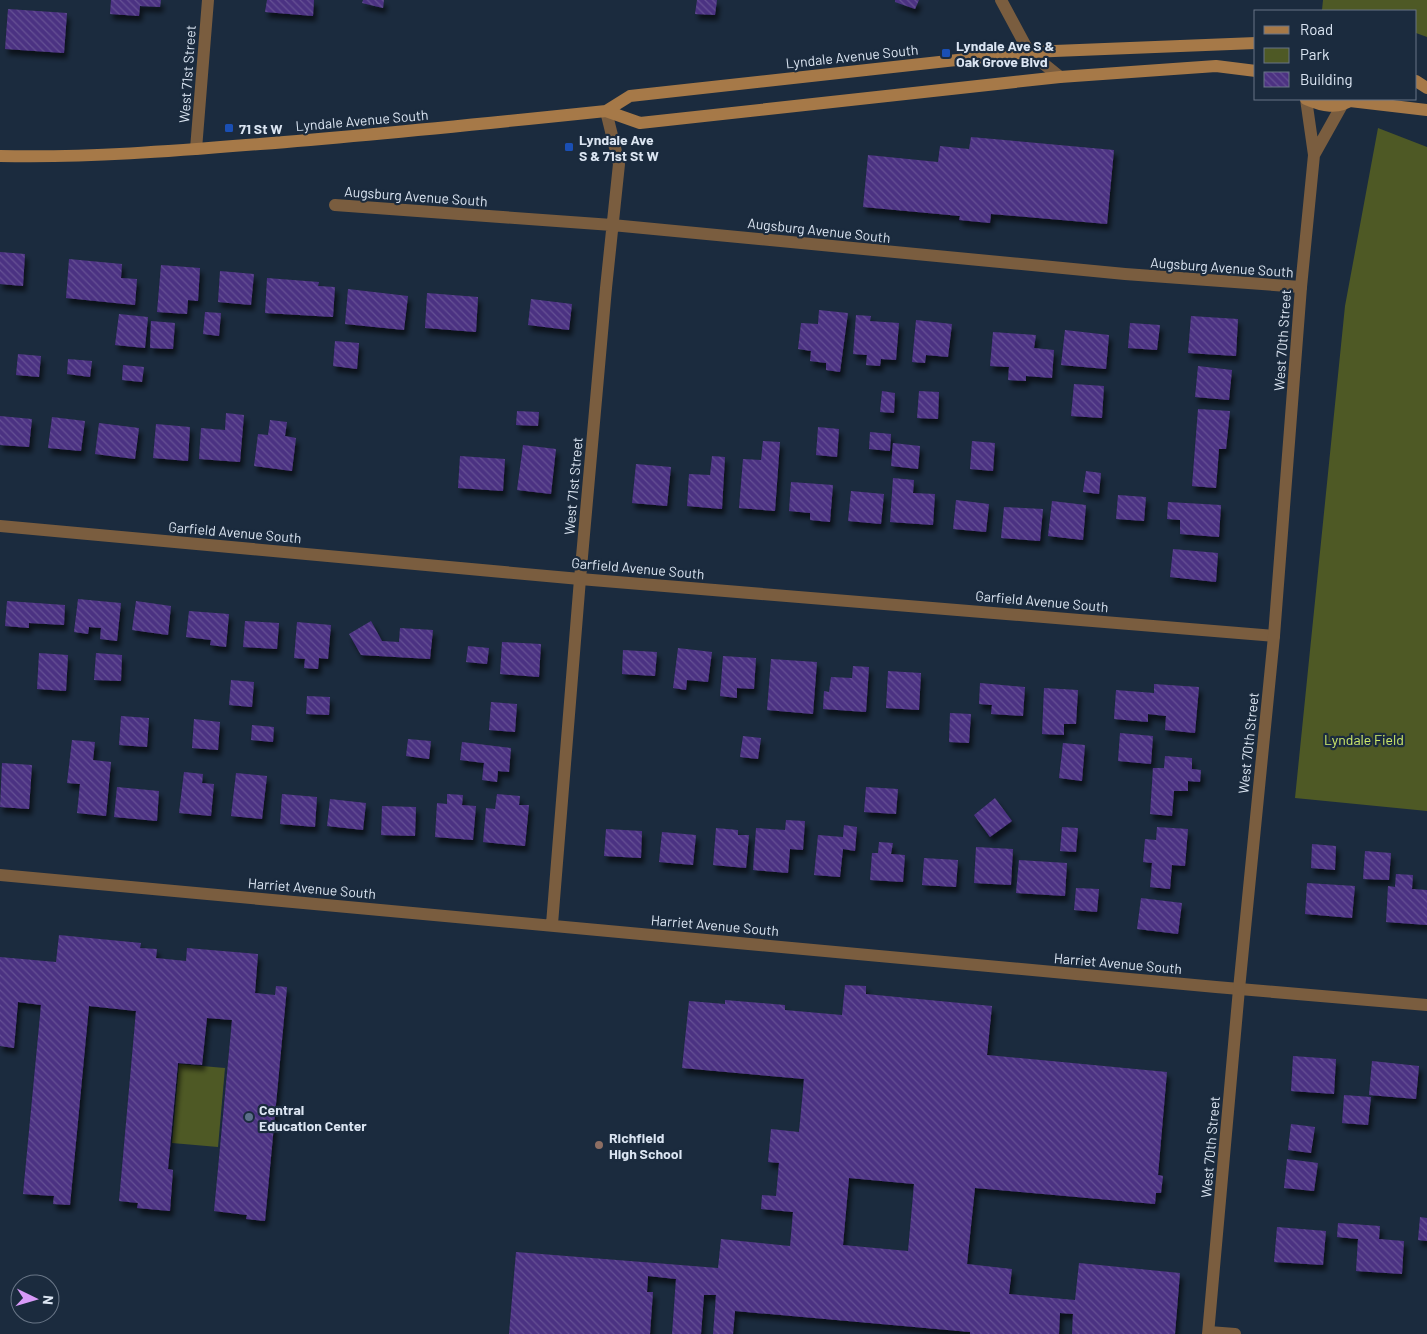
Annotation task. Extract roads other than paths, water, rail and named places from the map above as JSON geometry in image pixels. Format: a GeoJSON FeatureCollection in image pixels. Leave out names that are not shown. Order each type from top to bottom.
{"type":"FeatureCollection","features":[{"type":"Feature","properties":{"kind":"main road","name":"Lyndale Avenue South"},"geometry":{"type":"LineString","coordinates":[[606,111],[630,96],[1029,52],[1254,42]]}},
{"type":"Feature","properties":{"kind":"main road","name":"Lyndale Avenue South"},"geometry":{"type":"LineString","coordinates":[[0,156],[147,153],[330,138],[606,111],[640,123],[1060,78],[1216,66],[1254,71]]}},
{"type":"Feature","properties":{"kind":"main road"},"geometry":{"type":"LineString","coordinates":[[1308,100],[1319,105],[1333,106],[1348,101],[1427,110]]}},
{"type":"Feature","properties":{"kind":"street","name":"West 71st Street"},"geometry":{"type":"LineString","coordinates":[[196,149],[208,0]]}},
{"type":"Feature","properties":{"kind":"street"},"geometry":{"type":"LineString","coordinates":[[1001,0],[1029,52],[1060,78]]}},
{"type":"Feature","properties":{"kind":"street","name":"West 70th Street"},"geometry":{"type":"LineString","coordinates":[[1208,1333],[1239,989],[1274,636],[1301,287],[1314,155],[1306,100]]}},
{"type":"Feature","properties":{"kind":"street","name":"West 70th Street"},"geometry":{"type":"LineString","coordinates":[[1314,155],[1348,101]]}},
{"type":"Feature","properties":{"kind":"street","name":"West 71st Street"},"geometry":{"type":"LineString","coordinates":[[552,924],[580,579],[619,164],[606,111]]}},
{"type":"Feature","properties":{"kind":"street","name":"Augsburg Avenue South"},"geometry":{"type":"LineString","coordinates":[[335,205],[612,225],[1125,274],[1301,287]]}},
{"type":"Feature","properties":{"kind":"street","name":"Garfield Avenue South"},"geometry":{"type":"LineString","coordinates":[[0,526],[580,579],[1274,636]]}},
{"type":"Feature","properties":{"kind":"street","name":"Harriet Avenue South"},"geometry":{"type":"LineString","coordinates":[[0,874],[1427,1005]]}},
{"type":"Feature","properties":{"kind":"street"},"geometry":{"type":"LineString","coordinates":[[1208,1333],[1235,1334]]}},
{"type":"Feature","properties":{"kind":"place","name":"Lyndale Ave S & Oak Grove Blvd"},"geometry":{"type":"Point","coordinates":[946,53]}},
{"type":"Feature","properties":{"kind":"place","name":"71 St W"},"geometry":{"type":"Point","coordinates":[229,128]}},
{"type":"Feature","properties":{"kind":"place","name":"Lyndale Ave S & 71st St W"},"geometry":{"type":"Point","coordinates":[569,147]}},
{"type":"Feature","properties":{"kind":"place","name":"Central Education Center"},"geometry":{"type":"Point","coordinates":[249,1117]}},
{"type":"Feature","properties":{"kind":"place","name":"Richfield High School"},"geometry":{"type":"Point","coordinates":[599,1145]}},
{"type":"Feature","properties":{"kind":"park label","name":"Lyndale Field"},"geometry":{"type":"Point","coordinates":[1364,739]}}]}
